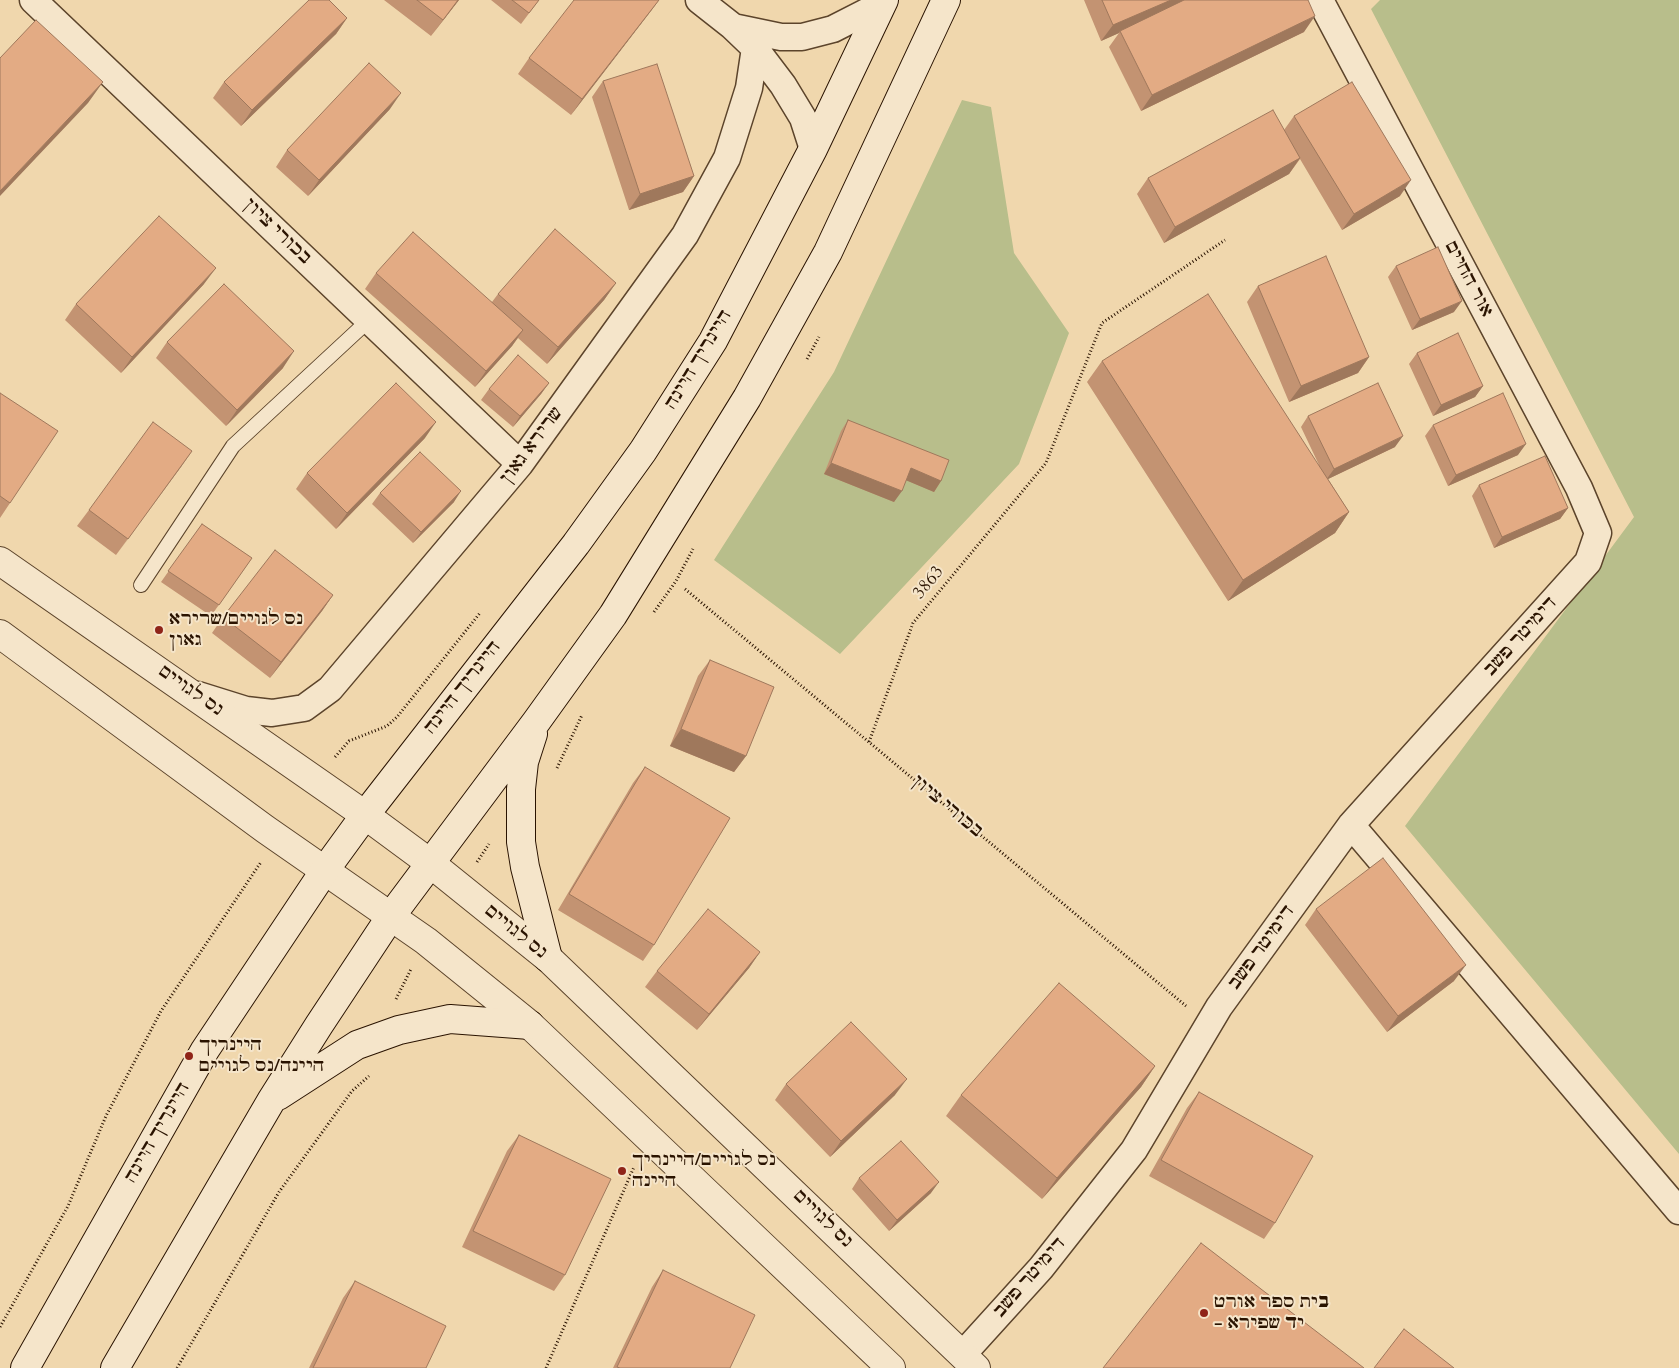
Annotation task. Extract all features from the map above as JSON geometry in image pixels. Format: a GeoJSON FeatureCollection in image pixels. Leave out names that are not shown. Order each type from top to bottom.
{"type":"FeatureCollection","features":[{"type":"Feature","properties":{"kind":"main road"},"geometry":{"type":"LineString","coordinates":[[115,1368],[271,1101],[391,916],[536,722],[613,615],[747,398],[828,252],[946,0]]}},
{"type":"Feature","properties":{"kind":"main road","name":"היינריך היינה"},"geometry":{"type":"LineString","coordinates":[[25,1368],[206,1050],[325,870],[365,815],[576,544],[643,451],[713,342],[813,149],[883,2]]}},
{"type":"Feature","properties":{"kind":"main road","name":"נס לגויים"},"geometry":{"type":"LineString","coordinates":[[0,561],[194,694],[365,815],[430,863],[548,958],[970,1361]]}},
{"type":"Feature","properties":{"kind":"main road"},"geometry":{"type":"LineString","coordinates":[[0,634],[278,838],[440,952],[530,1025],[891,1368]]}},
{"type":"Feature","properties":{"kind":"main road"},"geometry":{"type":"LineString","coordinates":[[536,722],[524,762],[521,789],[522,842],[525,867],[548,958]]}},
{"type":"Feature","properties":{"kind":"main road"},"geometry":{"type":"LineString","coordinates":[[271,1101],[357,1045],[399,1030],[450,1020],[530,1025]]}},
{"type":"Feature","properties":{"kind":"street","name":"בכורי ציון"},"geometry":{"type":"LineString","coordinates":[[34,0],[520,464]]}},
{"type":"Feature","properties":{"kind":"street"},"geometry":{"type":"LineString","coordinates":[[699,0],[732,26],[755,48],[794,102],[803,118],[813,149]]}},
{"type":"Feature","properties":{"kind":"street","name":"אור החיים"},"geometry":{"type":"LineString","coordinates":[[1320,0],[1579,488],[1598,533],[1588,562]]}},
{"type":"Feature","properties":{"kind":"street"},"geometry":{"type":"LineString","coordinates":[[732,26],[781,37],[802,37],[833,29],[883,2]]}},
{"type":"Feature","properties":{"kind":"street","name":"שרירא גאון"},"geometry":{"type":"LineString","coordinates":[[194,694],[246,710],[272,713],[304,708],[318,700],[330,688],[520,464],[685,235],[727,158],[749,88],[755,48]]}},
{"type":"Feature","properties":{"kind":"street","name":"דימיטר פשב"},"geometry":{"type":"LineString","coordinates":[[970,1361],[1134,1150],[1209,1025],[1351,825],[1588,562]]}},
{"type":"Feature","properties":{"kind":"street"},"geometry":{"type":"LineString","coordinates":[[1351,825],[1679,1211]]}},
{"type":"Feature","properties":{"kind":"lane"},"geometry":{"type":"LineString","coordinates":[[141,585],[232,446],[369,320]]}},
{"type":"Feature","properties":{"kind":"path","name":"3863"},"geometry":{"type":"LineString","coordinates":[[869,742],[913,623],[1046,463],[1102,323],[1225,240]]}},
{"type":"Feature","properties":{"kind":"path","name":"בכורי ציון"},"geometry":{"type":"LineString","coordinates":[[685,589],[1209,1025]]}},
{"type":"Feature","properties":{"kind":"path"},"geometry":{"type":"LineString","coordinates":[[318,781],[350,741],[387,726],[397,717],[482,611]]}},
{"type":"Feature","properties":{"kind":"path"},"geometry":{"type":"LineString","coordinates":[[0,1327],[68,1206],[106,1116],[161,1011],[278,838]]}},
{"type":"Feature","properties":{"kind":"path"},"geometry":{"type":"LineString","coordinates":[[177,1368],[280,1192],[352,1091],[373,1073]]}},
{"type":"Feature","properties":{"kind":"path"},"geometry":{"type":"LineString","coordinates":[[546,1368],[648,1136]]}},
{"type":"Feature","properties":{"kind":"green space"},"geometry":{"type":"Polygon","coordinates":[[[1380,0],[1679,0],[1679,1154],[1405,826],[1634,517],[1371,9],[1380,0]]]}},
{"type":"Feature","properties":{"kind":"green space"},"geometry":{"type":"Polygon","coordinates":[[[962,100],[991,107],[1014,253],[1069,333],[1019,464],[840,654],[714,560],[834,372],[962,100]]]}},
{"type":"Feature","properties":{"kind":"building"},"geometry":{"type":"Polygon","coordinates":[[[309,0],[329,0],[347,18],[252,110],[224,82],[309,0]]]}},
{"type":"Feature","properties":{"kind":"building"},"geometry":{"type":"Polygon","coordinates":[[[417,0],[458,0],[443,20],[417,0]]]}},
{"type":"Feature","properties":{"kind":"building"},"geometry":{"type":"Polygon","coordinates":[[[512,0],[539,0],[529,13],[512,0]]]}},
{"type":"Feature","properties":{"kind":"building"},"geometry":{"type":"Polygon","coordinates":[[[574,0],[659,0],[582,99],[529,58],[574,0]]]}},
{"type":"Feature","properties":{"kind":"building"},"geometry":{"type":"Polygon","coordinates":[[[1102,0],[1171,0],[1113,25],[1102,0]]]}},
{"type":"Feature","properties":{"kind":"building"},"geometry":{"type":"Polygon","coordinates":[[[1184,0],[1308,0],[1315,16],[1152,95],[1120,31],[1184,0]]]}},
{"type":"Feature","properties":{"kind":"building"},"geometry":{"type":"Polygon","coordinates":[[[36,20],[103,82],[0,191],[0,58],[36,20]]]}},
{"type":"Feature","properties":{"kind":"building"},"geometry":{"type":"Polygon","coordinates":[[[369,63],[401,93],[319,180],[287,150],[369,63]]]}},
{"type":"Feature","properties":{"kind":"building"},"geometry":{"type":"Polygon","coordinates":[[[657,64],[694,176],[640,194],[603,81],[657,64]]]}},
{"type":"Feature","properties":{"kind":"building"},"geometry":{"type":"Polygon","coordinates":[[[1352,82],[1411,180],[1354,214],[1294,116],[1352,82]]]}},
{"type":"Feature","properties":{"kind":"building"},"geometry":{"type":"Polygon","coordinates":[[[1273,110],[1300,158],[1175,227],[1148,178],[1273,110]]]}},
{"type":"Feature","properties":{"kind":"building"},"geometry":{"type":"Polygon","coordinates":[[[159,216],[216,268],[132,357],[76,304],[159,216]]]}},
{"type":"Feature","properties":{"kind":"building"},"geometry":{"type":"Polygon","coordinates":[[[555,229],[616,283],[558,347],[498,294],[555,229]]]}},
{"type":"Feature","properties":{"kind":"building"},"geometry":{"type":"Polygon","coordinates":[[[413,232],[523,330],[486,371],[376,273],[413,232]]]}},
{"type":"Feature","properties":{"kind":"building"},"geometry":{"type":"Polygon","coordinates":[[[1438,247],[1462,301],[1420,319],[1396,266],[1438,247]]]}},
{"type":"Feature","properties":{"kind":"building"},"geometry":{"type":"Polygon","coordinates":[[[1326,256],[1369,357],[1301,386],[1258,286],[1326,256]]]}},
{"type":"Feature","properties":{"kind":"building"},"geometry":{"type":"Polygon","coordinates":[[[224,284],[294,351],[237,410],[167,342],[224,284]]]}},
{"type":"Feature","properties":{"kind":"building"},"geometry":{"type":"Polygon","coordinates":[[[1208,294],[1349,512],[1243,580],[1102,361],[1208,294]]]}},
{"type":"Feature","properties":{"kind":"building"},"geometry":{"type":"Polygon","coordinates":[[[1458,333],[1483,386],[1441,405],[1417,353],[1458,333]]]}},
{"type":"Feature","properties":{"kind":"building"},"geometry":{"type":"Polygon","coordinates":[[[518,355],[549,383],[520,416],[489,389],[518,355]]]}},
{"type":"Feature","properties":{"kind":"building"},"geometry":{"type":"Polygon","coordinates":[[[396,383],[436,422],[347,513],[307,473],[396,383]]]}},
{"type":"Feature","properties":{"kind":"building"},"geometry":{"type":"Polygon","coordinates":[[[1378,383],[1403,436],[1334,469],[1308,416],[1378,383]]]}},
{"type":"Feature","properties":{"kind":"building"},"geometry":{"type":"Polygon","coordinates":[[[0,393],[58,431],[10,503],[0,496],[0,393]]]}},
{"type":"Feature","properties":{"kind":"building"},"geometry":{"type":"Polygon","coordinates":[[[1503,393],[1526,444],[1456,475],[1433,425],[1503,393]]]}},
{"type":"Feature","properties":{"kind":"building"},"geometry":{"type":"Polygon","coordinates":[[[848,420],[949,460],[941,481],[911,468],[902,491],[831,463],[848,420]]]}},
{"type":"Feature","properties":{"kind":"building"},"geometry":{"type":"Polygon","coordinates":[[[153,422],[192,451],[128,539],[89,510],[153,422]]]}},
{"type":"Feature","properties":{"kind":"building"},"geometry":{"type":"Polygon","coordinates":[[[420,452],[461,491],[421,532],[380,493],[420,452]]]}},
{"type":"Feature","properties":{"kind":"building"},"geometry":{"type":"Polygon","coordinates":[[[1545,456],[1568,508],[1502,537],[1479,485],[1545,456]]]}},
{"type":"Feature","properties":{"kind":"building"},"geometry":{"type":"Polygon","coordinates":[[[202,524],[252,558],[219,605],[168,571],[202,524]]]}},
{"type":"Feature","properties":{"kind":"building"},"geometry":{"type":"Polygon","coordinates":[[[275,550],[333,595],[281,662],[223,617],[275,550]]]}},
{"type":"Feature","properties":{"kind":"building"},"geometry":{"type":"Polygon","coordinates":[[[710,660],[774,687],[746,756],[681,729],[710,660]]]}},
{"type":"Feature","properties":{"kind":"building"},"geometry":{"type":"Polygon","coordinates":[[[645,767],[730,818],[654,945],[569,894],[645,767]]]}},
{"type":"Feature","properties":{"kind":"building"},"geometry":{"type":"Polygon","coordinates":[[[1383,858],[1466,965],[1398,1016],[1316,909],[1383,858]]]}},
{"type":"Feature","properties":{"kind":"building"},"geometry":{"type":"Polygon","coordinates":[[[708,909],[760,952],[709,1014],[657,971],[708,909]]]}},
{"type":"Feature","properties":{"kind":"building"},"geometry":{"type":"Polygon","coordinates":[[[1059,983],[1155,1066],[1057,1178],[961,1095],[1059,983]]]}},
{"type":"Feature","properties":{"kind":"building"},"geometry":{"type":"Polygon","coordinates":[[[851,1022],[907,1079],[841,1141],[786,1084],[851,1022]]]}},
{"type":"Feature","properties":{"kind":"building"},"geometry":{"type":"Polygon","coordinates":[[[1199,1092],[1313,1156],[1275,1223],[1161,1160],[1199,1092]]]}},
{"type":"Feature","properties":{"kind":"building"},"geometry":{"type":"Polygon","coordinates":[[[519,1135],[611,1179],[565,1275],[473,1231],[519,1135]]]}},
{"type":"Feature","properties":{"kind":"building"},"geometry":{"type":"Polygon","coordinates":[[[901,1141],[939,1182],[897,1220],[859,1178],[901,1141]]]}},
{"type":"Feature","properties":{"kind":"building","name":"בית ספר אורט - יד שפירא"},"geometry":{"type":"Polygon","coordinates":[[[1201,1243],[1364,1368],[1103,1368],[1201,1243]]]}},
{"type":"Feature","properties":{"kind":"building"},"geometry":{"type":"Polygon","coordinates":[[[663,1270],[755,1315],[730,1368],[617,1367],[663,1270]]]}},
{"type":"Feature","properties":{"kind":"building"},"geometry":{"type":"Polygon","coordinates":[[[355,1281],[446,1326],[426,1368],[313,1368],[355,1281]]]}},
{"type":"Feature","properties":{"kind":"building"},"geometry":{"type":"Polygon","coordinates":[[[1404,1329],[1454,1368],[1374,1368],[1404,1329]]]}},
{"type":"Feature","properties":{"kind":"place","name":"נס לגויים/שרירא גאון"},"geometry":{"type":"Point","coordinates":[159,630]}},
{"type":"Feature","properties":{"kind":"place","name":"היינריך היינה/נס לגויים"},"geometry":{"type":"Point","coordinates":[189,1056]}},
{"type":"Feature","properties":{"kind":"place","name":"נס לגויים/היינריך היינה"},"geometry":{"type":"Point","coordinates":[622,1171]}},
{"type":"Feature","properties":{"kind":"place","name":"בית ספר אורט - יד שפירא"},"geometry":{"type":"Point","coordinates":[1204,1313]}}]}
